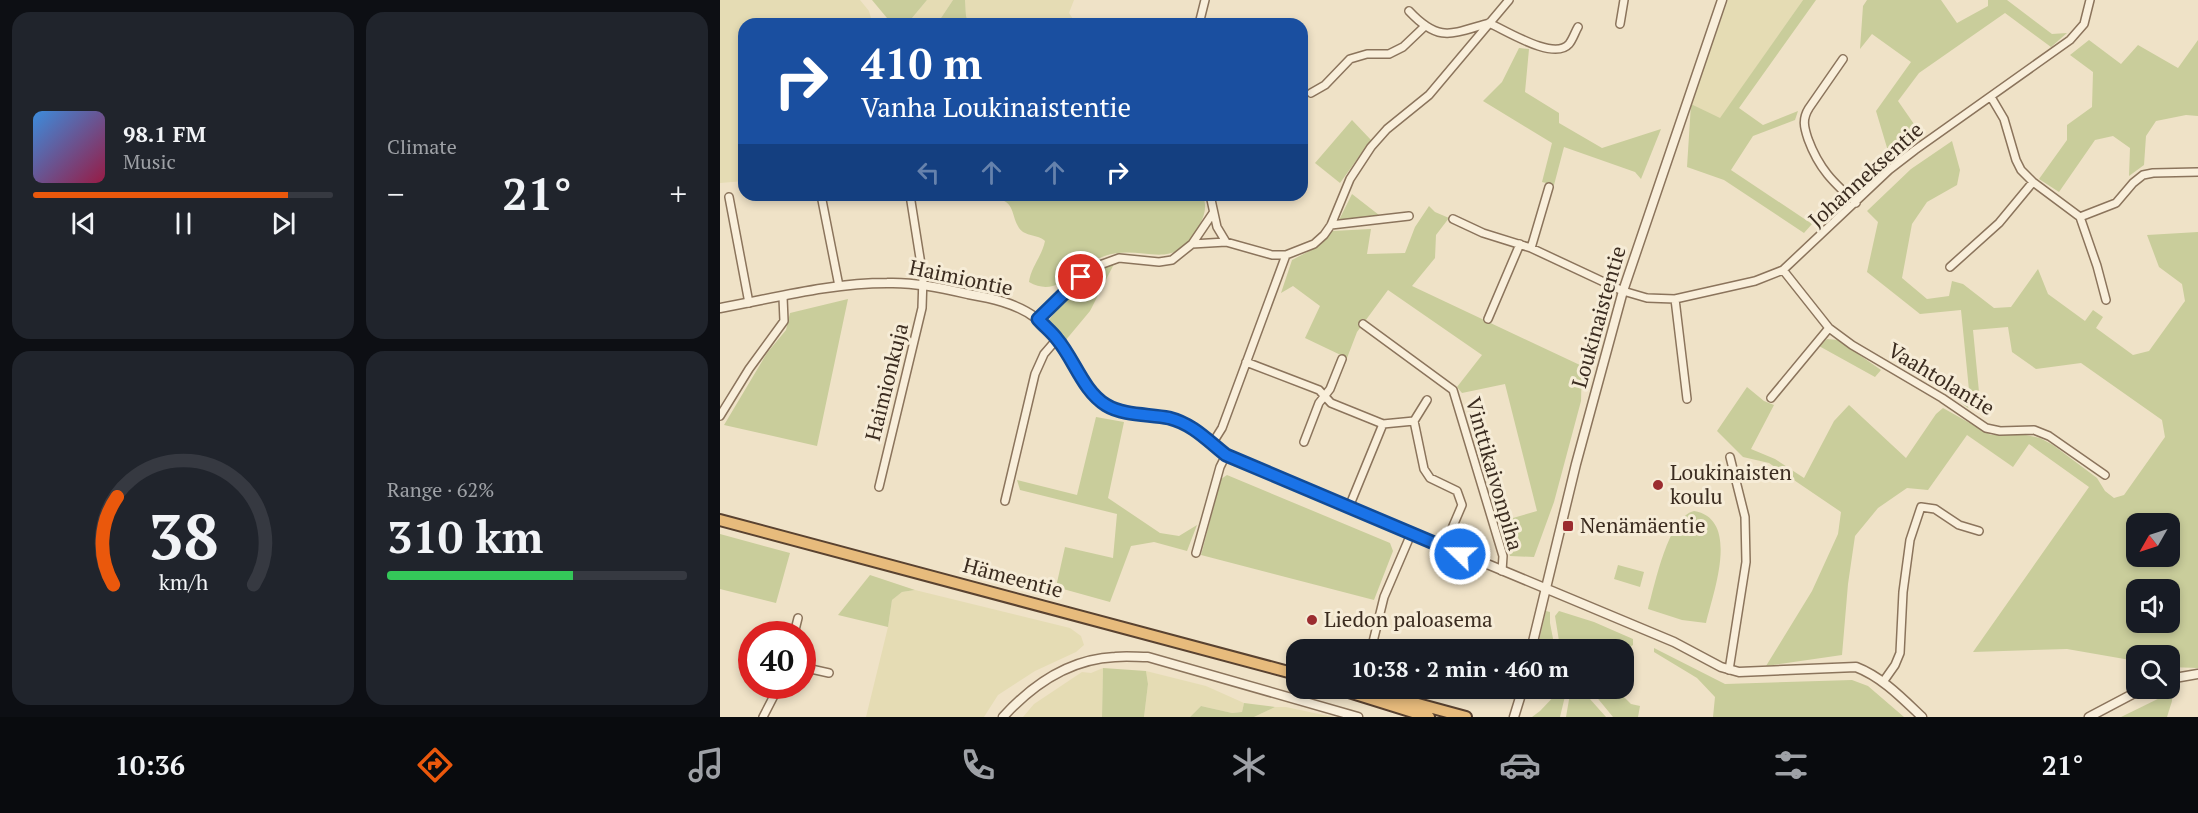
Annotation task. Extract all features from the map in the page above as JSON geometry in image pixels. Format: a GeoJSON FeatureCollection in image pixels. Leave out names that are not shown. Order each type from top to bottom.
{"type":"FeatureCollection","features":[{"type":"Feature","properties":{"kind":"highway","name":"Hämeentie"},"geometry":{"type":"LineString","coordinates":[[720,520],[1286,671]]}},
{"type":"Feature","properties":{"kind":"highway"},"geometry":{"type":"LineString","coordinates":[[1371,699],[1429,717]]}},
{"type":"Feature","properties":{"kind":"highway"},"geometry":{"type":"LineString","coordinates":[[1400,699],[1466,717]]}},
{"type":"Feature","properties":{"kind":"street"},"geometry":{"type":"LineString","coordinates":[[1200,18],[1205,0]]}},
{"type":"Feature","properties":{"kind":"street"},"geometry":{"type":"LineString","coordinates":[[1192,244],[1226,242],[1272,255],[1286,255],[1314,244],[1331,225],[1350,179],[1371,147],[1386,129],[1429,95],[1509,0]]}},
{"type":"Feature","properties":{"kind":"street"},"geometry":{"type":"LineString","coordinates":[[1620,24],[1624,0]]}},
{"type":"Feature","properties":{"kind":"street","name":"Loukinaistentie"},"geometry":{"type":"LineString","coordinates":[[1533,639],[1544,588],[1623,291],[1722,0]]}},
{"type":"Feature","properties":{"kind":"street","name":"Johanneksentie"},"geometry":{"type":"LineString","coordinates":[[1453,219],[1483,233],[1531,248],[1623,291],[1647,298],[1675,299],[1742,285],[1783,270],[1889,171],[1915,150],[2070,40],[2084,24],[2090,0]]}},
{"type":"Feature","properties":{"kind":"street"},"geometry":{"type":"LineString","coordinates":[[1409,11],[1424,27],[1435,32],[1456,32],[1490,23],[1546,50],[1557,50],[1568,45],[1578,27]]}},
{"type":"Feature","properties":{"kind":"street"},"geometry":{"type":"LineString","coordinates":[[1311,93],[1325,85],[1350,59],[1367,54],[1389,54],[1403,47],[1424,27]]}},
{"type":"Feature","properties":{"kind":"street"},"geometry":{"type":"LineString","coordinates":[[1843,59],[1804,115],[1804,124],[1814,154],[1822,169],[1856,203]]}},
{"type":"Feature","properties":{"kind":"street"},"geometry":{"type":"LineString","coordinates":[[1991,97],[2004,119],[2021,170],[2033,182],[2080,217],[2106,300]]}},
{"type":"Feature","properties":{"kind":"street"},"geometry":{"type":"LineString","coordinates":[[2080,217],[2116,203],[2143,175],[2198,171]]}},
{"type":"Feature","properties":{"kind":"street"},"geometry":{"type":"LineString","coordinates":[[1950,267],[2000,223],[2033,182]]}},
{"type":"Feature","properties":{"kind":"street"},"geometry":{"type":"LineString","coordinates":[[1531,248],[1549,187]]}},
{"type":"Feature","properties":{"kind":"street"},"geometry":{"type":"LineString","coordinates":[[729,197],[749,303]]}},
{"type":"Feature","properties":{"kind":"street"},"geometry":{"type":"LineString","coordinates":[[822,201],[839,286]]}},
{"type":"Feature","properties":{"kind":"street","name":"Haimionkuja"},"geometry":{"type":"LineString","coordinates":[[879,487],[922,308],[924,285],[910,201]]}},
{"type":"Feature","properties":{"kind":"street"},"geometry":{"type":"LineString","coordinates":[[1211,201],[1219,233],[1226,242]]}},
{"type":"Feature","properties":{"kind":"street"},"geometry":{"type":"LineString","coordinates":[[1038,319],[1081,277],[1097,266],[1119,258],[1160,262],[1172,260],[1192,244],[1214,213]]}},
{"type":"Feature","properties":{"kind":"street"},"geometry":{"type":"LineString","coordinates":[[1331,225],[1409,216]]}},
{"type":"Feature","properties":{"kind":"street"},"geometry":{"type":"LineString","coordinates":[[1488,319],[1520,244]]}},
{"type":"Feature","properties":{"kind":"street"},"geometry":{"type":"LineString","coordinates":[[1212,444],[1222,428],[1286,255]]}},
{"type":"Feature","properties":{"kind":"street","name":"Vaahtolantie"},"geometry":{"type":"LineString","coordinates":[[1783,270],[1829,328],[1852,345],[1942,398],[1986,428],[2000,431],[2034,430],[2049,436],[2105,475]]}},
{"type":"Feature","properties":{"kind":"street","name":"Haimiontie"},"geometry":{"type":"LineString","coordinates":[[720,308],[839,286],[888,282],[924,285],[994,299],[1024,310],[1038,319],[1057,339],[1097,398],[1107,406],[1171,418],[1198,431],[1226,455],[1544,588]]}},
{"type":"Feature","properties":{"kind":"street"},"geometry":{"type":"LineString","coordinates":[[720,416],[749,369],[784,321],[783,297]]}},
{"type":"Feature","properties":{"kind":"street"},"geometry":{"type":"LineString","coordinates":[[1675,299],[1687,399]]}},
{"type":"Feature","properties":{"kind":"street","name":"Vinttikaivonpiha"},"geometry":{"type":"LineString","coordinates":[[1363,324],[1453,390],[1503,556],[1502,571]]}},
{"type":"Feature","properties":{"kind":"street"},"geometry":{"type":"LineString","coordinates":[[1771,398],[1829,328]]}},
{"type":"Feature","properties":{"kind":"street"},"geometry":{"type":"LineString","coordinates":[[1005,501],[1035,374],[1044,354],[1057,339]]}},
{"type":"Feature","properties":{"kind":"street"},"geometry":{"type":"LineString","coordinates":[[1304,442],[1319,403],[1325,396],[1342,359]]}},
{"type":"Feature","properties":{"kind":"street"},"geometry":{"type":"LineString","coordinates":[[1246,362],[1319,390],[1331,403],[1383,424],[1413,421]]}},
{"type":"Feature","properties":{"kind":"street"},"geometry":{"type":"LineString","coordinates":[[1427,400],[1413,421],[1424,469],[1430,478],[1457,491],[1462,505],[1444,547]]}},
{"type":"Feature","properties":{"kind":"street"},"geometry":{"type":"LineString","coordinates":[[1349,507],[1383,424]]}},
{"type":"Feature","properties":{"kind":"street"},"geometry":{"type":"LineString","coordinates":[[1196,553],[1220,467],[1226,455]]}},
{"type":"Feature","properties":{"kind":"street"},"geometry":{"type":"LineString","coordinates":[[1730,457],[1745,517],[1746,562],[1730,670]]}},
{"type":"Feature","properties":{"kind":"street"},"geometry":{"type":"LineString","coordinates":[[1883,682],[1900,653],[1910,540],[1921,507],[1935,509],[1959,525],[1979,531]]}},
{"type":"Feature","properties":{"kind":"street"},"geometry":{"type":"LineString","coordinates":[[1374,639],[1384,597],[1412,534]]}},
{"type":"Feature","properties":{"kind":"street"},"geometry":{"type":"LineString","coordinates":[[1544,588],[1674,642],[1730,670],[1739,672],[1856,667],[1871,672],[1922,717]]}},
{"type":"Feature","properties":{"kind":"street"},"geometry":{"type":"LineString","coordinates":[[1003,717],[1024,694],[1042,681],[1082,663],[1114,657],[1148,657],[1358,717]]}},
{"type":"Feature","properties":{"kind":"street"},"geometry":{"type":"LineString","coordinates":[[816,670],[829,673]]}},
{"type":"Feature","properties":{"kind":"street"},"geometry":{"type":"LineString","coordinates":[[2180,677],[2198,674]]}},
{"type":"Feature","properties":{"kind":"street"},"geometry":{"type":"LineString","coordinates":[[2089,717],[2126,697]]}},
{"type":"Feature","properties":{"kind":"street"},"geometry":{"type":"LineString","coordinates":[[763,717],[772,699]]}},
{"type":"Feature","properties":{"kind":"street"},"geometry":{"type":"LineString","coordinates":[[1514,717],[1519,699]]}},
{"type":"Feature","properties":{"kind":"shaded area"},"geometry":{"type":"Polygon","coordinates":[[[720,0],[860,0],[869,11],[871,18],[738,18],[738,182],[720,183],[720,0]]]}},
{"type":"Feature","properties":{"kind":"shaded area"},"geometry":{"type":"Polygon","coordinates":[[[927,0],[953,0],[941,18],[912,18],[927,0]]]}},
{"type":"Feature","properties":{"kind":"shaded area"},"geometry":{"type":"Polygon","coordinates":[[[965,0],[1074,0],[1069,13],[1072,18],[967,18],[965,0]]]}},
{"type":"Feature","properties":{"kind":"shaded area"},"geometry":{"type":"Polygon","coordinates":[[[1728,0],[1803,0],[1720,119],[1691,104],[1728,0]]]}},
{"type":"Feature","properties":{"kind":"shaded area"},"geometry":{"type":"Polygon","coordinates":[[[915,590],[1070,628],[1081,636],[1084,645],[1076,652],[1035,671],[998,695],[984,717],[866,717],[888,627],[892,600],[902,592],[915,590]]]}},
{"type":"Feature","properties":{"kind":"shaded area"},"geometry":{"type":"Polygon","coordinates":[[[1103,668],[1102,717],[1023,717],[1034,704],[1082,672],[1091,673],[1103,668]]]}},
{"type":"Feature","properties":{"kind":"shaded area"},"geometry":{"type":"Polygon","coordinates":[[[1146,671],[1206,686],[1244,703],[1242,712],[1232,713],[1201,706],[1190,717],[1144,717],[1148,684],[1146,671]]]}},
{"type":"Feature","properties":{"kind":"shaded area"},"geometry":{"type":"Polygon","coordinates":[[[1275,707],[1286,707],[1333,717],[1254,717],[1275,707]]]}},
{"type":"Feature","properties":{"kind":"green space"},"geometry":{"type":"Polygon","coordinates":[[[872,0],[927,0],[912,18],[887,18],[872,0]]]}},
{"type":"Feature","properties":{"kind":"green space"},"geometry":{"type":"Polygon","coordinates":[[[953,0],[965,0],[967,18],[941,18],[953,0]]]}},
{"type":"Feature","properties":{"kind":"green space"},"geometry":{"type":"Polygon","coordinates":[[[1803,0],[1816,0],[1739,108],[1763,125],[1798,111],[1795,120],[1753,136],[1731,170],[1812,224],[1804,233],[1724,180],[1687,167],[1691,104],[1720,118],[1803,0]]]}},
{"type":"Feature","properties":{"kind":"green space"},"geometry":{"type":"Polygon","coordinates":[[[1867,0],[1941,0],[1957,23],[1988,6],[1988,0],[2007,0],[2052,34],[2067,33],[2051,47],[2005,13],[1919,73],[1898,101],[1923,137],[1891,161],[1876,111],[1911,62],[1872,34],[1860,49],[1863,6],[1867,0]]]}},
{"type":"Feature","properties":{"kind":"green space"},"geometry":{"type":"Polygon","coordinates":[[[2089,40],[2121,64],[2138,45],[2178,68],[2198,40],[2198,116],[2186,115],[2156,121],[2146,136],[2144,165],[2129,176],[2130,148],[2113,136],[2095,140],[2059,192],[2039,179],[2067,140],[2067,125],[2092,107],[2093,72],[2070,55],[2089,40]]]}},
{"type":"Feature","properties":{"kind":"green space"},"geometry":{"type":"Polygon","coordinates":[[[1519,48],[1529,49],[1525,92],[1559,113],[1559,123],[1602,148],[1661,129],[1641,179],[1635,172],[1564,147],[1554,185],[1542,182],[1552,143],[1483,101],[1502,82],[1519,48]]]}},
{"type":"Feature","properties":{"kind":"green space"},"geometry":{"type":"Polygon","coordinates":[[[1352,120],[1371,140],[1340,183],[1315,163],[1352,120]]]}},
{"type":"Feature","properties":{"kind":"green space"},"geometry":{"type":"Polygon","coordinates":[[[1952,141],[1960,170],[1957,185],[1927,202],[1912,224],[1902,278],[1927,299],[1949,296],[1952,281],[1963,284],[1994,308],[2011,307],[2038,269],[2048,294],[2085,321],[2093,310],[2103,317],[2096,328],[2133,355],[2149,351],[2185,301],[2182,284],[2159,267],[2147,235],[2198,232],[2198,668],[2180,667],[2180,645],[2126,645],[2126,659],[2067,649],[1973,652],[2089,487],[2029,444],[2013,467],[1967,435],[1928,490],[1907,488],[1878,508],[1855,536],[1842,655],[1766,666],[1812,591],[1838,534],[1841,512],[1769,463],[1743,457],[1717,431],[1747,387],[1764,401],[1774,405],[1751,449],[1775,459],[1804,478],[1834,421],[1849,405],[1906,458],[1936,414],[1943,408],[1991,435],[2026,435],[2040,438],[2097,478],[2105,491],[2114,498],[2124,495],[2165,437],[2162,420],[2081,363],[2036,369],[2012,352],[2008,327],[1973,330],[1979,392],[1968,408],[1960,402],[1969,390],[1961,310],[1920,314],[1867,272],[1878,222],[1867,211],[1911,169],[1952,141]]]}},
{"type":"Feature","properties":{"kind":"green space"},"geometry":{"type":"Polygon","coordinates":[[[1352,194],[1379,215],[1339,220],[1352,194]]]}},
{"type":"Feature","properties":{"kind":"green space"},"geometry":{"type":"Polygon","coordinates":[[[1005,201],[1204,201],[1205,207],[1199,226],[1189,241],[1178,250],[1167,254],[1117,253],[1102,257],[1067,280],[1049,287],[1029,282],[1045,241],[1019,228],[1009,204],[1005,201]]]}},
{"type":"Feature","properties":{"kind":"green space"},"geometry":{"type":"Polygon","coordinates":[[[1429,206],[1435,212],[1449,218],[1436,235],[1435,258],[1412,286],[1582,366],[1581,401],[1554,502],[1534,557],[1510,556],[1499,522],[1537,511],[1505,384],[1462,393],[1457,387],[1482,355],[1388,290],[1357,332],[1347,358],[1305,338],[1320,306],[1293,286],[1281,293],[1292,260],[1319,246],[1332,231],[1371,229],[1367,254],[1405,253],[1415,227],[1429,206]]]}},
{"type":"Feature","properties":{"kind":"green space"},"geometry":{"type":"Polygon","coordinates":[[[1114,264],[1090,311],[1065,341],[1049,320],[1084,280],[1114,264]]]}},
{"type":"Feature","properties":{"kind":"green space"},"geometry":{"type":"Polygon","coordinates":[[[848,299],[817,446],[724,425],[767,353],[786,330],[790,313],[848,299]]]}},
{"type":"Feature","properties":{"kind":"green space"},"geometry":{"type":"Polygon","coordinates":[[[1827,339],[1838,340],[1881,370],[1875,377],[1819,346],[1827,339]]]}},
{"type":"Feature","properties":{"kind":"green space"},"geometry":{"type":"Polygon","coordinates":[[[1096,417],[1124,422],[1108,498],[1160,533],[1179,536],[1197,525],[1187,551],[1154,542],[1131,546],[1110,602],[1056,587],[1065,547],[1113,558],[1117,514],[1020,490],[1017,480],[1077,495],[1096,417]]]}},
{"type":"Feature","properties":{"kind":"green space"},"geometry":{"type":"Polygon","coordinates":[[[1227,475],[1390,543],[1393,551],[1374,600],[1201,555],[1221,479],[1227,475]]]}},
{"type":"Feature","properties":{"kind":"green space"},"geometry":{"type":"Polygon","coordinates":[[[1694,511],[1708,517],[1717,528],[1720,542],[1718,576],[1706,623],[1682,620],[1648,609],[1670,538],[1685,516],[1694,511]]]}},
{"type":"Feature","properties":{"kind":"green space"},"geometry":{"type":"Polygon","coordinates":[[[720,534],[790,553],[776,603],[720,589],[720,534]]]}},
{"type":"Feature","properties":{"kind":"green space"},"geometry":{"type":"Polygon","coordinates":[[[1618,565],[1644,572],[1640,587],[1614,579],[1618,565]]]}},
{"type":"Feature","properties":{"kind":"green space"},"geometry":{"type":"Polygon","coordinates":[[[870,575],[915,590],[902,592],[892,600],[888,627],[838,615],[870,575]]]}},
{"type":"Feature","properties":{"kind":"green space"},"geometry":{"type":"Polygon","coordinates":[[[1546,611],[1550,612],[1553,639],[1539,639],[1546,611]]]}},
{"type":"Feature","properties":{"kind":"green space"},"geometry":{"type":"Polygon","coordinates":[[[1559,611],[1594,622],[1633,639],[1559,639],[1555,616],[1559,611]]]}},
{"type":"Feature","properties":{"kind":"green space"},"geometry":{"type":"Polygon","coordinates":[[[1654,648],[1725,684],[1852,680],[1868,686],[1904,717],[1713,717],[1715,697],[1697,678],[1654,652],[1654,648]]]}},
{"type":"Feature","properties":{"kind":"green space"},"geometry":{"type":"Polygon","coordinates":[[[1103,668],[1146,671],[1148,684],[1144,717],[1102,717],[1103,668]]]}},
{"type":"Feature","properties":{"kind":"green space"},"geometry":{"type":"Polygon","coordinates":[[[1551,699],[1564,699],[1560,717],[1532,717],[1551,699]]]}},
{"type":"Feature","properties":{"kind":"green space"},"geometry":{"type":"Polygon","coordinates":[[[1569,699],[1590,699],[1606,717],[1566,717],[1569,699]]]}},
{"type":"Feature","properties":{"kind":"green space"},"geometry":{"type":"Polygon","coordinates":[[[1598,699],[1626,699],[1631,704],[1640,706],[1638,717],[1613,717],[1598,699]]]}},
{"type":"Feature","properties":{"kind":"green space"},"geometry":{"type":"Polygon","coordinates":[[[2158,699],[2172,699],[2167,717],[2121,717],[2158,699]]]}},
{"type":"Feature","properties":{"kind":"green space"},"geometry":{"type":"Polygon","coordinates":[[[1244,703],[1275,707],[1254,717],[1190,717],[1201,706],[1232,713],[1242,712],[1244,703]]]}},
{"type":"Feature","properties":{"kind":"place","name":"Loukinaisten koulu"},"geometry":{"type":"Point","coordinates":[1658,485]}},
{"type":"Feature","properties":{"kind":"place","name":"Nenämäentie"},"geometry":{"type":"Point","coordinates":[1568,526]}},
{"type":"Feature","properties":{"kind":"place","name":"Liedon paloasema"},"geometry":{"type":"Point","coordinates":[1312,620]}},
{"type":"Feature","properties":{"kind":"route"},"geometry":{"type":"LineString","coordinates":[[1081,277],[1038,319],[1057,339],[1097,398],[1107,406],[1118,410],[1171,418],[1183,423],[1198,431],[1226,455],[1460,554]]}}]}
